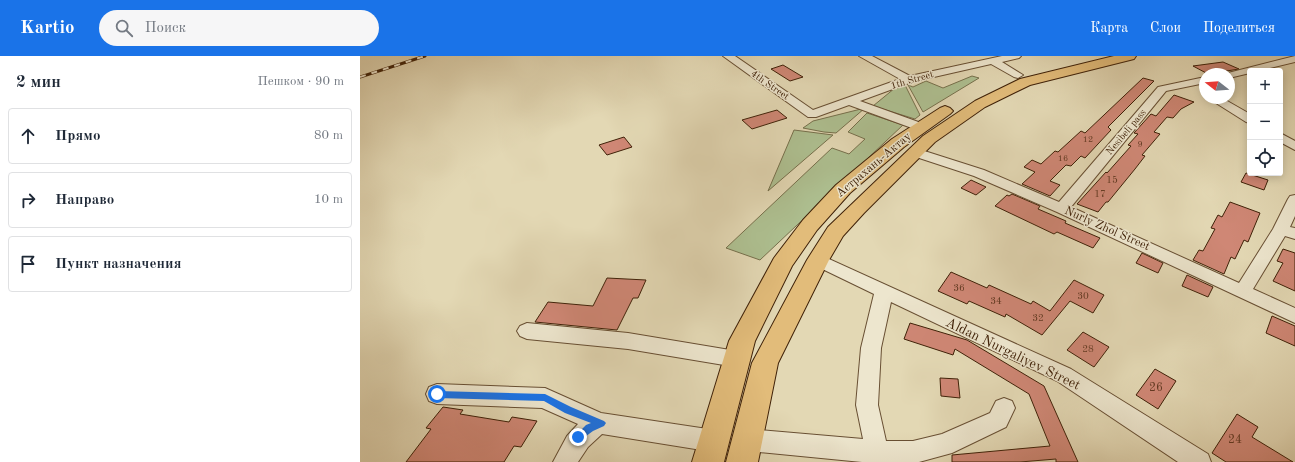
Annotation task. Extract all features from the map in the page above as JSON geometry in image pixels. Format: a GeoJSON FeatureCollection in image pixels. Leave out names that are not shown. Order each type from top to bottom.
{"type":"FeatureCollection","features":[{"type":"Feature","properties":{"kind":"highway","name":"Астрахань-Актау"},"geometry":{"type":"LineString","coordinates":[[711,452],[742,341],[782,262],[810,225],[843,189],[920,127],[962,101],[1018,75],[1098,56]]}},
{"type":"Feature","properties":{"kind":"highway"},"geometry":{"type":"LineString","coordinates":[[745,451],[765,363],[818,260],[836,232],[915,152],[949,124],[980,104],[1025,82],[1130,56]]}},
{"type":"Feature","properties":{"kind":"highway"},"geometry":{"type":"LineString","coordinates":[[810,225],[836,232]]}},
{"type":"Feature","properties":{"kind":"street","name":"4th Street"},"geometry":{"type":"LineString","coordinates":[[728,56],[812,114]]}},
{"type":"Feature","properties":{"kind":"street"},"geometry":{"type":"LineString","coordinates":[[864,56],[908,79]]}},
{"type":"Feature","properties":{"kind":"street","name":"1th Street"},"geometry":{"type":"LineString","coordinates":[[812,114],[908,79],[1011,56]]}},
{"type":"Feature","properties":{"kind":"street"},"geometry":{"type":"LineString","coordinates":[[1235,74],[1295,59]]}},
{"type":"Feature","properties":{"kind":"street"},"geometry":{"type":"LineString","coordinates":[[992,61],[1018,75]]}},
{"type":"Feature","properties":{"kind":"street","name":"Nesibeli pass"},"geometry":{"type":"LineString","coordinates":[[1062,209],[1162,89],[1199,82]]}},
{"type":"Feature","properties":{"kind":"street"},"geometry":{"type":"LineString","coordinates":[[1190,84],[1199,89]]}},
{"type":"Feature","properties":{"kind":"street"},"geometry":{"type":"LineString","coordinates":[[850,101],[920,127]]}},
{"type":"Feature","properties":{"kind":"street"},"geometry":{"type":"LineString","coordinates":[[1224,104],[1247,117]]}},
{"type":"Feature","properties":{"kind":"street"},"geometry":{"type":"LineString","coordinates":[[1283,139],[1295,146]]}},
{"type":"Feature","properties":{"kind":"street","name":"Nurly Zhol Street"},"geometry":{"type":"LineString","coordinates":[[915,152],[978,173],[1062,209],[1295,316]]}},
{"type":"Feature","properties":{"kind":"street"},"geometry":{"type":"LineString","coordinates":[[1243,291],[1288,231],[1295,199]]}},
{"type":"Feature","properties":{"kind":"street","name":"Aldan Nurgaliyev Street"},"geometry":{"type":"LineString","coordinates":[[818,260],[1064,376],[1199,462]]}},
{"type":"Feature","properties":{"kind":"street"},"geometry":{"type":"LineString","coordinates":[[877,452],[867,405],[871,348],[884,292]]}},
{"type":"Feature","properties":{"kind":"street"},"geometry":{"type":"LineString","coordinates":[[527,332],[628,341],[736,359]]}},
{"type":"Feature","properties":{"kind":"street"},"geometry":{"type":"LineString","coordinates":[[437,394],[545,398],[568,410],[601,423],[711,452]]}},
{"type":"Feature","properties":{"kind":"street"},"geometry":{"type":"LineString","coordinates":[[745,451],[913,452],[944,445],[998,420],[1004,408]]}},
{"type":"Feature","properties":{"kind":"street"},"geometry":{"type":"LineString","coordinates":[[565,462],[578,437],[590,428],[601,423]]}},
{"type":"Feature","properties":{"kind":"green space"},"geometry":{"type":"Polygon","coordinates":[[[972,76],[979,78],[923,112],[908,85],[913,87],[926,81],[943,88],[972,76]]]}},
{"type":"Feature","properties":{"kind":"green space"},"geometry":{"type":"Polygon","coordinates":[[[905,85],[920,115],[915,119],[873,106],[895,88],[905,85]]]}},
{"type":"Feature","properties":{"kind":"green space"},"geometry":{"type":"Polygon","coordinates":[[[865,108],[836,133],[803,128],[813,121],[865,108]]]}},
{"type":"Feature","properties":{"kind":"green space"},"geometry":{"type":"Polygon","coordinates":[[[867,113],[903,125],[760,260],[726,248],[832,148],[849,154],[865,139],[848,132],[867,113]]]}},
{"type":"Feature","properties":{"kind":"green space"},"geometry":{"type":"Polygon","coordinates":[[[794,130],[833,135],[768,191],[794,130]]]}},
{"type":"Feature","properties":{"kind":"building"},"geometry":{"type":"Polygon","coordinates":[[[1223,62],[1239,69],[1199,69],[1193,66],[1223,62]]]}},
{"type":"Feature","properties":{"kind":"building"},"geometry":{"type":"Polygon","coordinates":[[[783,65],[803,77],[790,81],[771,69],[783,65]]]}},
{"type":"Feature","properties":{"kind":"building"},"geometry":{"type":"Polygon","coordinates":[[[1143,78],[1154,81],[1108,127],[1111,130],[1085,158],[1081,156],[1071,166],[1066,165],[1050,181],[1060,185],[1050,196],[1022,184],[1035,172],[1024,167],[1032,160],[1041,164],[1055,151],[1058,152],[1081,131],[1085,133],[1143,78]]]}},
{"type":"Feature","properties":{"kind":"building"},"geometry":{"type":"Polygon","coordinates":[[[1174,95],[1194,102],[1181,109],[1173,118],[1167,117],[1154,132],[1160,134],[1142,155],[1145,156],[1108,202],[1106,202],[1098,212],[1077,204],[1131,146],[1128,145],[1138,134],[1134,133],[1151,114],[1156,116],[1174,95]]]}},
{"type":"Feature","properties":{"kind":"building"},"geometry":{"type":"Polygon","coordinates":[[[777,110],[787,118],[752,129],[742,120],[777,110]]]}},
{"type":"Feature","properties":{"kind":"building"},"geometry":{"type":"Polygon","coordinates":[[[624,137],[632,147],[607,155],[599,145],[624,137]]]}},
{"type":"Feature","properties":{"kind":"building"},"geometry":{"type":"Polygon","coordinates":[[[1246,173],[1247,176],[1255,176],[1268,180],[1264,190],[1241,182],[1246,173]]]}},
{"type":"Feature","properties":{"kind":"building"},"geometry":{"type":"Polygon","coordinates":[[[971,180],[986,187],[976,195],[961,188],[971,180]]]}},
{"type":"Feature","properties":{"kind":"building"},"geometry":{"type":"Polygon","coordinates":[[[1012,194],[1040,206],[1038,209],[1066,221],[1065,223],[1100,238],[1093,248],[1057,232],[1054,234],[995,206],[1007,195],[1009,196],[1012,194]]]}},
{"type":"Feature","properties":{"kind":"building"},"geometry":{"type":"Polygon","coordinates":[[[1230,202],[1260,213],[1248,242],[1244,240],[1235,259],[1231,257],[1224,274],[1193,260],[1199,250],[1203,251],[1215,229],[1211,228],[1218,215],[1222,217],[1230,202]]]}},
{"type":"Feature","properties":{"kind":"building"},"geometry":{"type":"Polygon","coordinates":[[[1283,249],[1295,253],[1295,291],[1273,281],[1283,263],[1277,261],[1283,249]]]}},
{"type":"Feature","properties":{"kind":"building"},"geometry":{"type":"Polygon","coordinates":[[[1142,253],[1163,263],[1158,273],[1136,263],[1142,253]]]}},
{"type":"Feature","properties":{"kind":"building"},"geometry":{"type":"Polygon","coordinates":[[[951,272],[987,288],[989,285],[1031,304],[1033,301],[1050,311],[1074,280],[1104,295],[1093,313],[1070,301],[1042,335],[1006,314],[1005,317],[969,301],[967,304],[938,291],[951,272]]]}},
{"type":"Feature","properties":{"kind":"building"},"geometry":{"type":"Polygon","coordinates":[[[1187,275],[1213,287],[1208,297],[1182,286],[1187,275]]]}},
{"type":"Feature","properties":{"kind":"building"},"geometry":{"type":"Polygon","coordinates":[[[607,278],[646,280],[638,298],[633,298],[617,330],[535,322],[548,302],[593,306],[607,278]]]}},
{"type":"Feature","properties":{"kind":"building"},"geometry":{"type":"Polygon","coordinates":[[[1272,316],[1295,326],[1295,346],[1266,333],[1272,316]]]}},
{"type":"Feature","properties":{"kind":"building"},"geometry":{"type":"Polygon","coordinates":[[[910,323],[967,340],[1044,386],[1078,462],[1056,462],[1056,459],[1020,462],[952,462],[952,455],[1050,446],[1029,394],[955,349],[953,355],[904,339],[910,323]]]}},
{"type":"Feature","properties":{"kind":"building"},"geometry":{"type":"Polygon","coordinates":[[[1083,332],[1109,347],[1094,367],[1067,350],[1083,332]]]}},
{"type":"Feature","properties":{"kind":"building"},"geometry":{"type":"Polygon","coordinates":[[[1155,369],[1176,381],[1158,409],[1136,395],[1155,369]]]}},
{"type":"Feature","properties":{"kind":"building"},"geometry":{"type":"Polygon","coordinates":[[[940,378],[958,379],[960,398],[941,396],[940,378]]]}},
{"type":"Feature","properties":{"kind":"building"},"geometry":{"type":"Polygon","coordinates":[[[443,407],[463,410],[460,414],[509,422],[512,417],[537,421],[521,447],[514,446],[504,462],[406,462],[431,429],[426,428],[443,407]]]}},
{"type":"Feature","properties":{"kind":"building"},"geometry":{"type":"Polygon","coordinates":[[[1237,414],[1258,427],[1252,437],[1293,462],[1226,462],[1212,453],[1237,414]]]}},
{"type":"Feature","properties":{"kind":"railway"},"geometry":{"type":"LineString","coordinates":[[360,77],[425,56]]}},
{"type":"Feature","properties":{"kind":"route"},"geometry":{"type":"LineString","coordinates":[[437,394],[545,398],[568,410],[601,423],[590,428],[578,437]]}}]}
